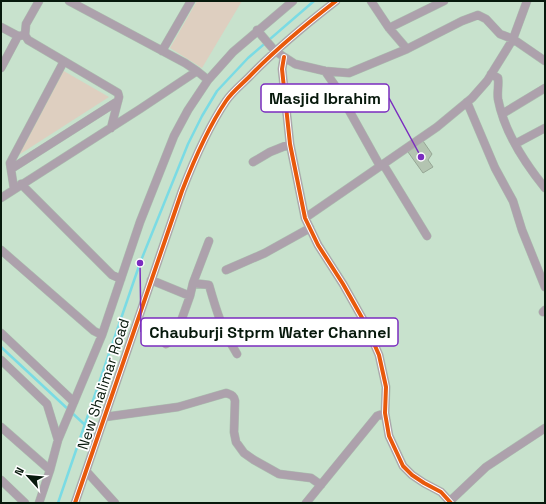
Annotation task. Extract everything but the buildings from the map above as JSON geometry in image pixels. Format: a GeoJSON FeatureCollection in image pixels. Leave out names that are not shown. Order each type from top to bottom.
{"type":"FeatureCollection","features":[{"type":"Feature","properties":{"kind":"street"},"geometry":{"type":"LineString","coordinates":[[1,68],[22,36],[26,24],[39,1]]}},
{"type":"Feature","properties":{"kind":"street"},"geometry":{"type":"LineString","coordinates":[[69,1],[185,63],[208,80]]}},
{"type":"Feature","properties":{"kind":"street"},"geometry":{"type":"LineString","coordinates":[[162,51],[190,1]]}},
{"type":"Feature","properties":{"kind":"street"},"geometry":{"type":"LineString","coordinates":[[39,503],[58,440],[102,335],[143,214],[174,136],[188,110],[208,80],[233,52],[259,33],[293,1]]}},
{"type":"Feature","properties":{"kind":"street","name":"New Shalimar Road"},"geometry":{"type":"LineString","coordinates":[[75,503],[87,472],[182,191],[210,127],[226,100],[274,50],[336,1]]}},
{"type":"Feature","properties":{"kind":"street"},"geometry":{"type":"LineString","coordinates":[[371,1],[388,28],[407,49]]}},
{"type":"Feature","properties":{"kind":"street"},"geometry":{"type":"LineString","coordinates":[[388,28],[444,1]]}},
{"type":"Feature","properties":{"kind":"street"},"geometry":{"type":"LineString","coordinates":[[305,218],[437,127],[467,102],[487,81],[513,39],[527,1]]}},
{"type":"Feature","properties":{"kind":"street"},"geometry":{"type":"LineString","coordinates":[[259,33],[274,50],[295,64],[325,71],[349,72],[407,49],[462,20],[478,15],[486,19],[500,34],[513,39],[545,61]]}},
{"type":"Feature","properties":{"kind":"street"},"geometry":{"type":"LineString","coordinates":[[1,26],[22,36],[118,93],[118,101],[111,128]]}},
{"type":"Feature","properties":{"kind":"street"},"geometry":{"type":"LineString","coordinates":[[284,57],[282,69],[290,144],[305,218],[318,245],[343,284],[365,323],[379,355],[386,386],[386,413],[389,436],[403,466],[412,475],[441,492],[450,502],[486,467],[545,428]]}},
{"type":"Feature","properties":{"kind":"street"},"geometry":{"type":"LineString","coordinates":[[64,61],[10,162],[11,169],[18,187],[112,275],[121,279]]}},
{"type":"Feature","properties":{"kind":"street"},"geometry":{"type":"LineString","coordinates":[[1,198],[197,71]]}},
{"type":"Feature","properties":{"kind":"street"},"geometry":{"type":"LineString","coordinates":[[325,71],[427,236]]}},
{"type":"Feature","properties":{"kind":"street"},"geometry":{"type":"LineString","coordinates":[[492,74],[498,78],[499,85],[497,96],[502,114],[515,144],[526,164],[545,188]]}},
{"type":"Feature","properties":{"kind":"street"},"geometry":{"type":"LineString","coordinates":[[502,114],[545,88]]}},
{"type":"Feature","properties":{"kind":"street"},"geometry":{"type":"LineString","coordinates":[[11,169],[118,101]]}},
{"type":"Feature","properties":{"kind":"street"},"geometry":{"type":"LineString","coordinates":[[467,102],[495,168],[513,201],[522,230],[545,287]]}},
{"type":"Feature","properties":{"kind":"street"},"geometry":{"type":"LineString","coordinates":[[515,144],[545,128]]}},
{"type":"Feature","properties":{"kind":"street"},"geometry":{"type":"LineString","coordinates":[[253,162],[290,144]]}},
{"type":"Feature","properties":{"kind":"street"},"geometry":{"type":"LineString","coordinates":[[226,270],[265,254],[310,228]]}},
{"type":"Feature","properties":{"kind":"street"},"geometry":{"type":"LineString","coordinates":[[166,344],[175,338],[208,241]]}},
{"type":"Feature","properties":{"kind":"street"},"geometry":{"type":"LineString","coordinates":[[1,250],[94,331],[102,335]]}},
{"type":"Feature","properties":{"kind":"street"},"geometry":{"type":"LineString","coordinates":[[151,280],[190,296]]}},
{"type":"Feature","properties":{"kind":"street"},"geometry":{"type":"LineString","coordinates":[[193,283],[209,285],[217,314],[225,334],[237,354]]}},
{"type":"Feature","properties":{"kind":"street"},"geometry":{"type":"LineString","coordinates":[[1,332],[73,404]]}},
{"type":"Feature","properties":{"kind":"street"},"geometry":{"type":"LineString","coordinates":[[1,360],[48,404],[58,440]]}},
{"type":"Feature","properties":{"kind":"street"},"geometry":{"type":"LineString","coordinates":[[105,417],[178,408],[226,393],[234,397],[234,432],[236,442],[244,453],[279,474],[311,478],[321,485]]}},
{"type":"Feature","properties":{"kind":"street"},"geometry":{"type":"LineString","coordinates":[[306,503],[377,416],[386,413]]}},
{"type":"Feature","properties":{"kind":"street"},"geometry":{"type":"LineString","coordinates":[[1,427],[50,470]]}},
{"type":"Feature","properties":{"kind":"street"},"geometry":{"type":"LineString","coordinates":[[87,472],[115,503]]}},
{"type":"Feature","properties":{"kind":"street"},"geometry":{"type":"LineString","coordinates":[[1,480],[25,503]]}},
{"type":"Feature","properties":{"kind":"shaded area"},"geometry":{"type":"Polygon","coordinates":[[[197,1],[242,1],[202,68],[170,48],[197,1]]]}},
{"type":"Feature","properties":{"kind":"shaded area"},"geometry":{"type":"Polygon","coordinates":[[[62,70],[109,97],[14,158],[62,70]]]}},
{"type":"Feature","properties":{"kind":"waterway"},"geometry":{"type":"LineString","coordinates":[[58,503],[140,263],[188,144],[202,116],[217,91],[248,58],[314,1]]}},
{"type":"Feature","properties":{"kind":"waterway"},"geometry":{"type":"LineString","coordinates":[[1,347],[84,424]]}},
{"type":"Feature","properties":{"kind":"cycle path"},"geometry":{"type":"LineString","coordinates":[[75,503],[182,191],[196,156],[207,134],[228,98],[280,47],[336,1]]}},
{"type":"Feature","properties":{"kind":"cycle path"},"geometry":{"type":"LineString","coordinates":[[284,57],[282,69],[290,144],[305,218],[318,245],[343,284],[365,323],[379,355],[386,387],[385,413],[389,436],[403,466],[412,475],[441,492],[451,503]]}},
{"type":"Feature","properties":{"kind":"place","name":"Masjid Ibrahim"},"geometry":{"type":"Point","coordinates":[421,157]}},
{"type":"Feature","properties":{"kind":"place","name":"Chauburji Stprm Water Channel"},"geometry":{"type":"Point","coordinates":[140,263]}}]}
